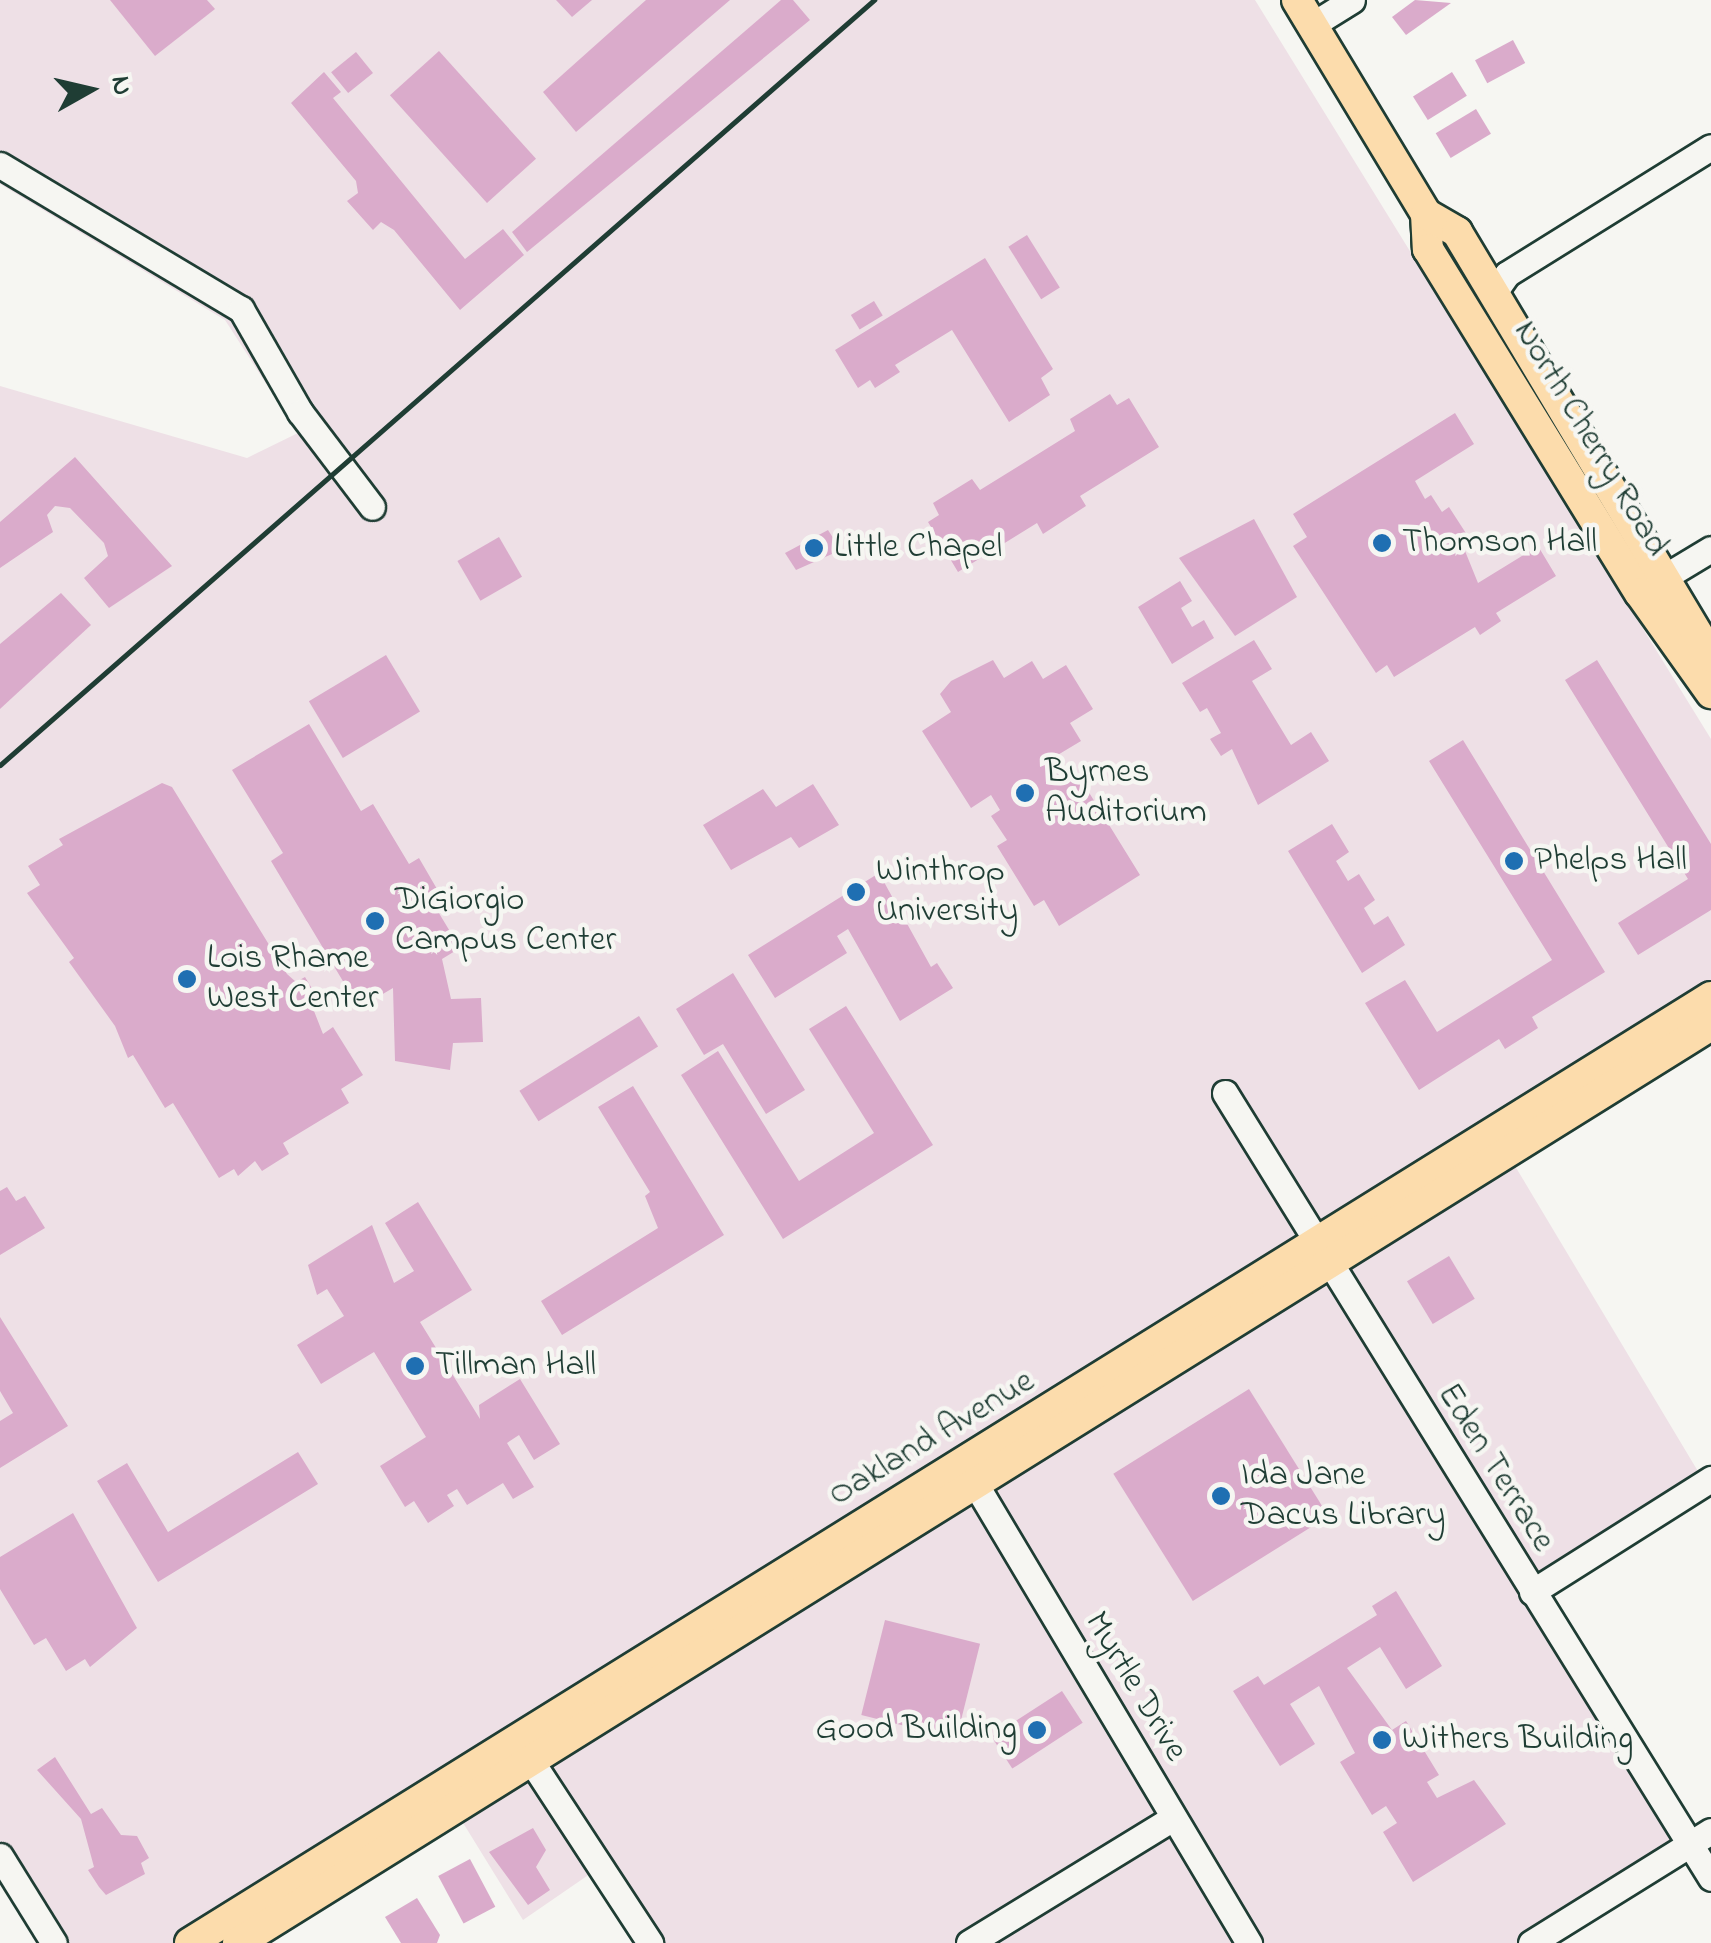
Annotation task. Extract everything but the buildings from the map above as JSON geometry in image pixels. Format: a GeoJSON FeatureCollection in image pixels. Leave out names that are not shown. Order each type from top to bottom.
{"type":"FeatureCollection","features":[{"type":"Feature","properties":{"kind":"main road","name":"North Cherry Road"},"geometry":{"type":"LineString","coordinates":[[1305,12],[1426,214],[1428,249],[1640,593],[1711,693]]}},
{"type":"Feature","properties":{"kind":"main road","name":"North Cherry Road"},"geometry":{"type":"LineString","coordinates":[[1426,214],[1458,232],[1711,656]]}},
{"type":"Feature","properties":{"kind":"main road","name":"Oakland Avenue"},"geometry":{"type":"LineString","coordinates":[[190,1943],[451,1795],[969,1476],[1320,1254],[1711,997]]}},
{"type":"Feature","properties":{"kind":"main road","name":"Oakland Avenue"},"geometry":{"type":"LineString","coordinates":[[1320,1254],[1711,1025]]}},
{"type":"Feature","properties":{"kind":"main road","name":"Oakland Avenue"},"geometry":{"type":"LineString","coordinates":[[238,1943],[451,1795]]}},
{"type":"Feature","properties":{"kind":"street"},"geometry":{"type":"LineString","coordinates":[[1305,12],[1352,0]]}},
{"type":"Feature","properties":{"kind":"street"},"geometry":{"type":"LineString","coordinates":[[1493,294],[1507,274],[1711,148]]}},
{"type":"Feature","properties":{"kind":"street"},"geometry":{"type":"LineString","coordinates":[[0,164],[242,309],[300,412],[372,507]]}},
{"type":"Feature","properties":{"kind":"street"},"geometry":{"type":"LineString","coordinates":[[1666,576],[1711,549]]}},
{"type":"Feature","properties":{"kind":"street","name":"Eden Terrace"},"geometry":{"type":"LineString","coordinates":[[1225,1093],[1320,1254],[1532,1592],[1701,1838],[1711,1878]]}},
{"type":"Feature","properties":{"kind":"street","name":"Myrtle Drive"},"geometry":{"type":"LineString","coordinates":[[969,1476],[1249,1943]]}},
{"type":"Feature","properties":{"kind":"street"},"geometry":{"type":"LineString","coordinates":[[1532,1592],[1711,1479]]}},
{"type":"Feature","properties":{"kind":"street"},"geometry":{"type":"LineString","coordinates":[[524,1751],[650,1943]]}},
{"type":"Feature","properties":{"kind":"street"},"geometry":{"type":"LineString","coordinates":[[969,1943],[1172,1818]]}},
{"type":"Feature","properties":{"kind":"street"},"geometry":{"type":"LineString","coordinates":[[1531,1943],[1701,1838]]}},
{"type":"Feature","properties":{"kind":"street"},"geometry":{"type":"LineString","coordinates":[[0,1856],[54,1943]]}},
{"type":"Feature","properties":{"kind":"shaded area","name":"Winthrop University"},"geometry":{"type":"Polygon","coordinates":[[[0,0],[1255,0],[1711,739],[1711,1045],[1515,1166],[1705,1483],[1532,1593],[1690,1844],[1526,1943],[647,1943],[600,1867],[523,1920],[452,1805],[225,1943],[52,1943],[0,1858],[0,386],[247,458],[298,433],[225,320],[0,184],[0,0]]]}},
{"type":"Feature","properties":{"kind":"railway"},"geometry":{"type":"LineString","coordinates":[[0,765],[874,0]]}},
{"type":"Feature","properties":{"kind":"place","name":"Thomson Hall"},"geometry":{"type":"Point","coordinates":[1382,543]}},
{"type":"Feature","properties":{"kind":"place","name":"Little Chapel"},"geometry":{"type":"Point","coordinates":[814,548]}},
{"type":"Feature","properties":{"kind":"place","name":"Byrnes Auditorium"},"geometry":{"type":"Point","coordinates":[1025,793]}},
{"type":"Feature","properties":{"kind":"place","name":"Phelps Hall"},"geometry":{"type":"Point","coordinates":[1514,861]}},
{"type":"Feature","properties":{"kind":"place","name":"Winthrop University"},"geometry":{"type":"Point","coordinates":[856,892]}},
{"type":"Feature","properties":{"kind":"place","name":"DiGiorgio Campus Center"},"geometry":{"type":"Point","coordinates":[375,921]}},
{"type":"Feature","properties":{"kind":"place","name":"Lois Rhame West Center"},"geometry":{"type":"Point","coordinates":[187,979]}},
{"type":"Feature","properties":{"kind":"place","name":"Tillman Hall"},"geometry":{"type":"Point","coordinates":[415,1366]}},
{"type":"Feature","properties":{"kind":"place","name":"Ida Jane Dacus Library"},"geometry":{"type":"Point","coordinates":[1221,1496]}},
{"type":"Feature","properties":{"kind":"place","name":"Good Building"},"geometry":{"type":"Point","coordinates":[1037,1730]}},
{"type":"Feature","properties":{"kind":"place","name":"Withers Building"},"geometry":{"type":"Point","coordinates":[1382,1740]}}]}
